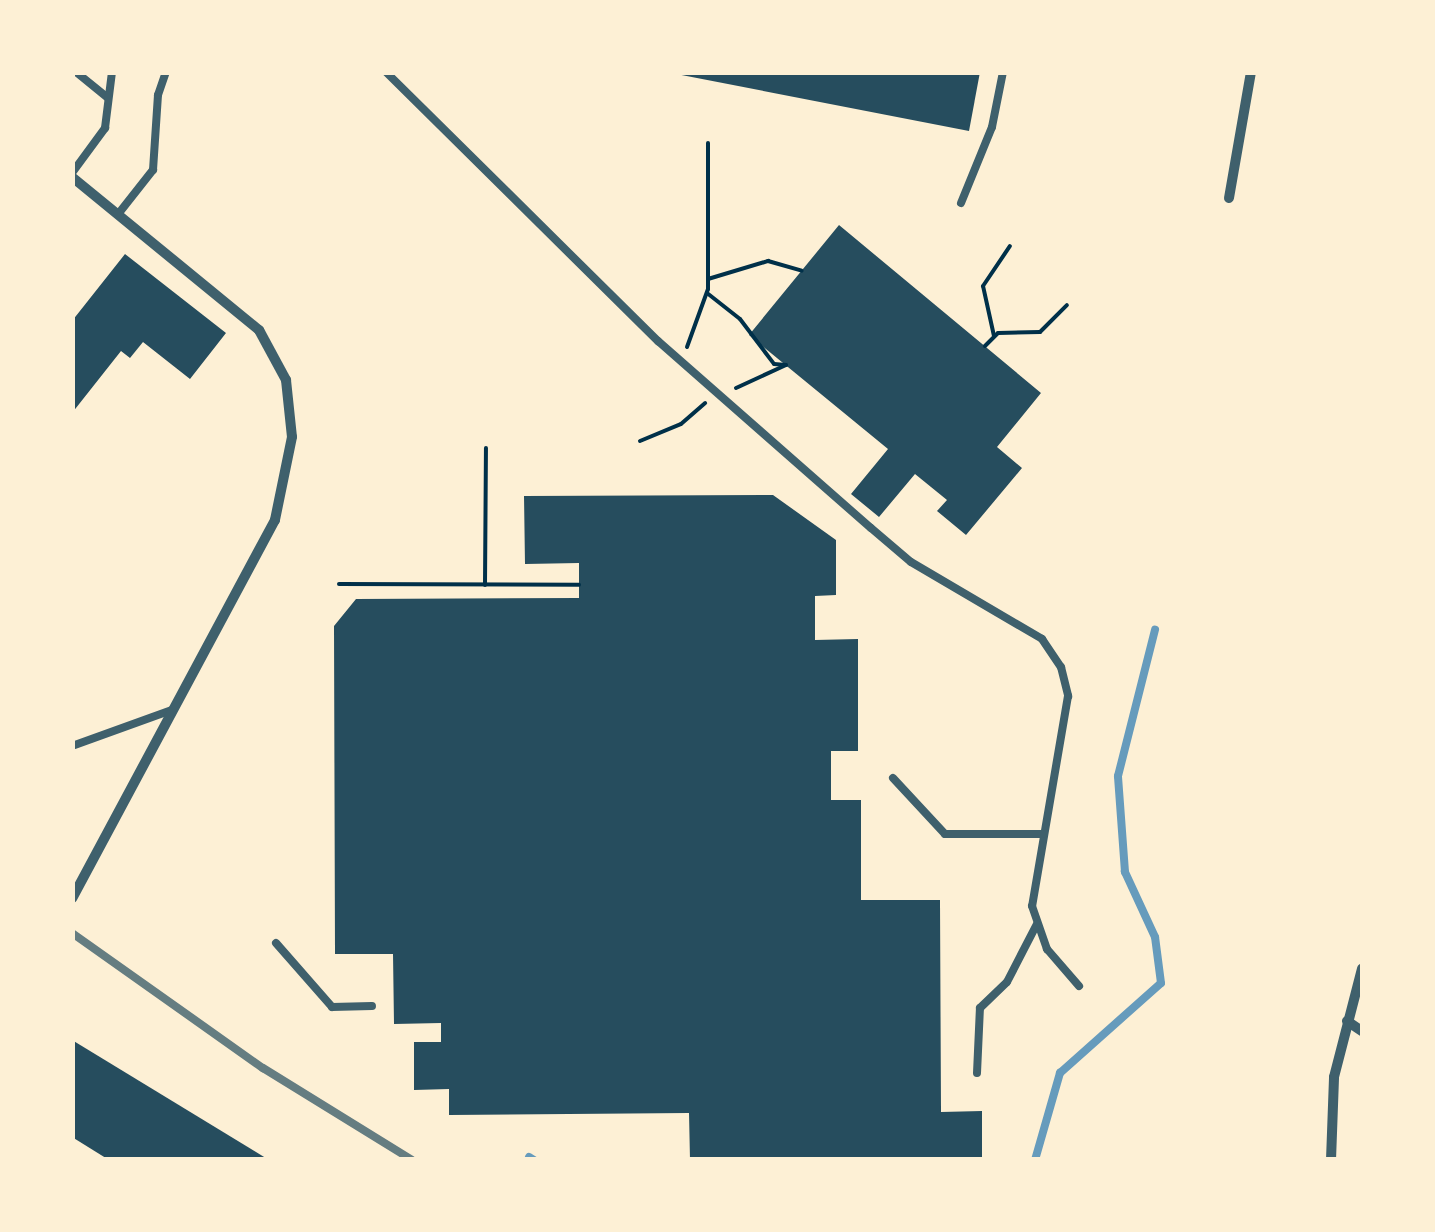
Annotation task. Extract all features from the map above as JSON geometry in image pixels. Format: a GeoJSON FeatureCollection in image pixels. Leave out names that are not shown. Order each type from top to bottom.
{"type":"FeatureCollection","features":[{"type":"Feature","properties":{"kind":"street"},"geometry":{"type":"LineString","coordinates":[[1229,198],[1251,72]]}},
{"type":"Feature","properties":{"kind":"street"},"geometry":{"type":"LineString","coordinates":[[72,174],[258,330],[275,354],[292,408],[290,465],[276,520],[72,898]]}},
{"type":"Feature","properties":{"kind":"street"},"geometry":{"type":"LineString","coordinates":[[1331,1160],[1329,1104],[1362,969]]}},
{"type":"Feature","properties":{"kind":"street"},"geometry":{"type":"LineString","coordinates":[[1347,1021],[1362,1032]]}},
{"type":"Feature","properties":{"kind":"lane"},"geometry":{"type":"LineString","coordinates":[[76,72],[108,98]]}},
{"type":"Feature","properties":{"kind":"lane"},"geometry":{"type":"LineString","coordinates":[[72,174],[105,128],[112,72]]}},
{"type":"Feature","properties":{"kind":"lane"},"geometry":{"type":"LineString","coordinates":[[119,213],[153,170],[158,95],[166,72]]}},
{"type":"Feature","properties":{"kind":"lane"},"geometry":{"type":"LineString","coordinates":[[386,72],[694,372],[910,562],[1042,640],[1061,667],[1068,696],[1061,760],[1042,834],[1032,906],[1053,958],[1079,986]]}},
{"type":"Feature","properties":{"kind":"lane"},"geometry":{"type":"LineString","coordinates":[[961,204],[992,127],[1003,72]]}},
{"type":"Feature","properties":{"kind":"lane"},"geometry":{"type":"LineString","coordinates":[[72,746],[176,708]]}},
{"type":"Feature","properties":{"kind":"lane"},"geometry":{"type":"LineString","coordinates":[[893,778],[945,834],[1042,834]]}},
{"type":"Feature","properties":{"kind":"lane"},"geometry":{"type":"LineString","coordinates":[[977,1074],[980,1008],[1007,982],[1038,924]]}},
{"type":"Feature","properties":{"kind":"lane"},"geometry":{"type":"LineString","coordinates":[[276,943],[332,1007],[372,1006]]}},
{"type":"Feature","properties":{"kind":"path"},"geometry":{"type":"LineString","coordinates":[[704,404],[686,343],[707,293],[708,143]]}},
{"type":"Feature","properties":{"kind":"path"},"geometry":{"type":"LineString","coordinates":[[994,336],[983,286],[1010,246]]}},
{"type":"Feature","properties":{"kind":"path"},"geometry":{"type":"LineString","coordinates":[[708,279],[768,261],[802,271]]}},
{"type":"Feature","properties":{"kind":"path"},"geometry":{"type":"LineString","coordinates":[[640,441],[681,424],[704,404],[786,365],[774,364],[740,319],[707,293]]}},
{"type":"Feature","properties":{"kind":"path"},"geometry":{"type":"LineString","coordinates":[[985,346],[994,336],[1040,332],[1067,305]]}},
{"type":"Feature","properties":{"kind":"path"},"geometry":{"type":"LineString","coordinates":[[485,585],[486,448]]}},
{"type":"Feature","properties":{"kind":"path"},"geometry":{"type":"LineString","coordinates":[[339,584],[579,586]]}},
{"type":"Feature","properties":{"kind":"building"},"geometry":{"type":"Polygon","coordinates":[[[666,72],[980,72],[969,131],[666,72]]]}},
{"type":"Feature","properties":{"kind":"building"},"geometry":{"type":"Polygon","coordinates":[[[839,225],[1041,393],[997,447],[1022,468],[966,535],[937,511],[947,500],[915,474],[879,517],[851,494],[888,449],[749,335],[839,225]]]}},
{"type":"Feature","properties":{"kind":"building"},"geometry":{"type":"Polygon","coordinates":[[[125,254],[226,333],[190,379],[143,342],[130,358],[121,351],[72,413],[72,321],[125,254]]]}},
{"type":"Feature","properties":{"kind":"building"},"geometry":{"type":"Polygon","coordinates":[[[773,495],[836,540],[836,595],[815,596],[815,640],[858,639],[858,751],[831,751],[831,800],[861,800],[861,900],[940,900],[941,1112],[982,1111],[982,1160],[690,1160],[689,1113],[449,1115],[449,1089],[414,1090],[414,1042],[441,1042],[441,1023],[394,1024],[393,954],[335,954],[334,626],[356,599],[579,598],[579,563],[525,564],[524,496],[773,495]]]}},
{"type":"Feature","properties":{"kind":"building"},"geometry":{"type":"Polygon","coordinates":[[[72,1040],[269,1160],[109,1160],[72,1137],[72,1040]]]}},
{"type":"Feature","properties":{"kind":"waterway"},"geometry":{"type":"LineString","coordinates":[[1035,1160],[1060,1073],[1161,983],[1155,937],[1125,872],[1118,776],[1155,630]]}},
{"type":"Feature","properties":{"kind":"waterway"},"geometry":{"type":"LineString","coordinates":[[529,1157],[534,1160]]}},
{"type":"Feature","properties":{"kind":"railway"},"geometry":{"type":"LineString","coordinates":[[72,933],[263,1068],[412,1160]]}}]}
